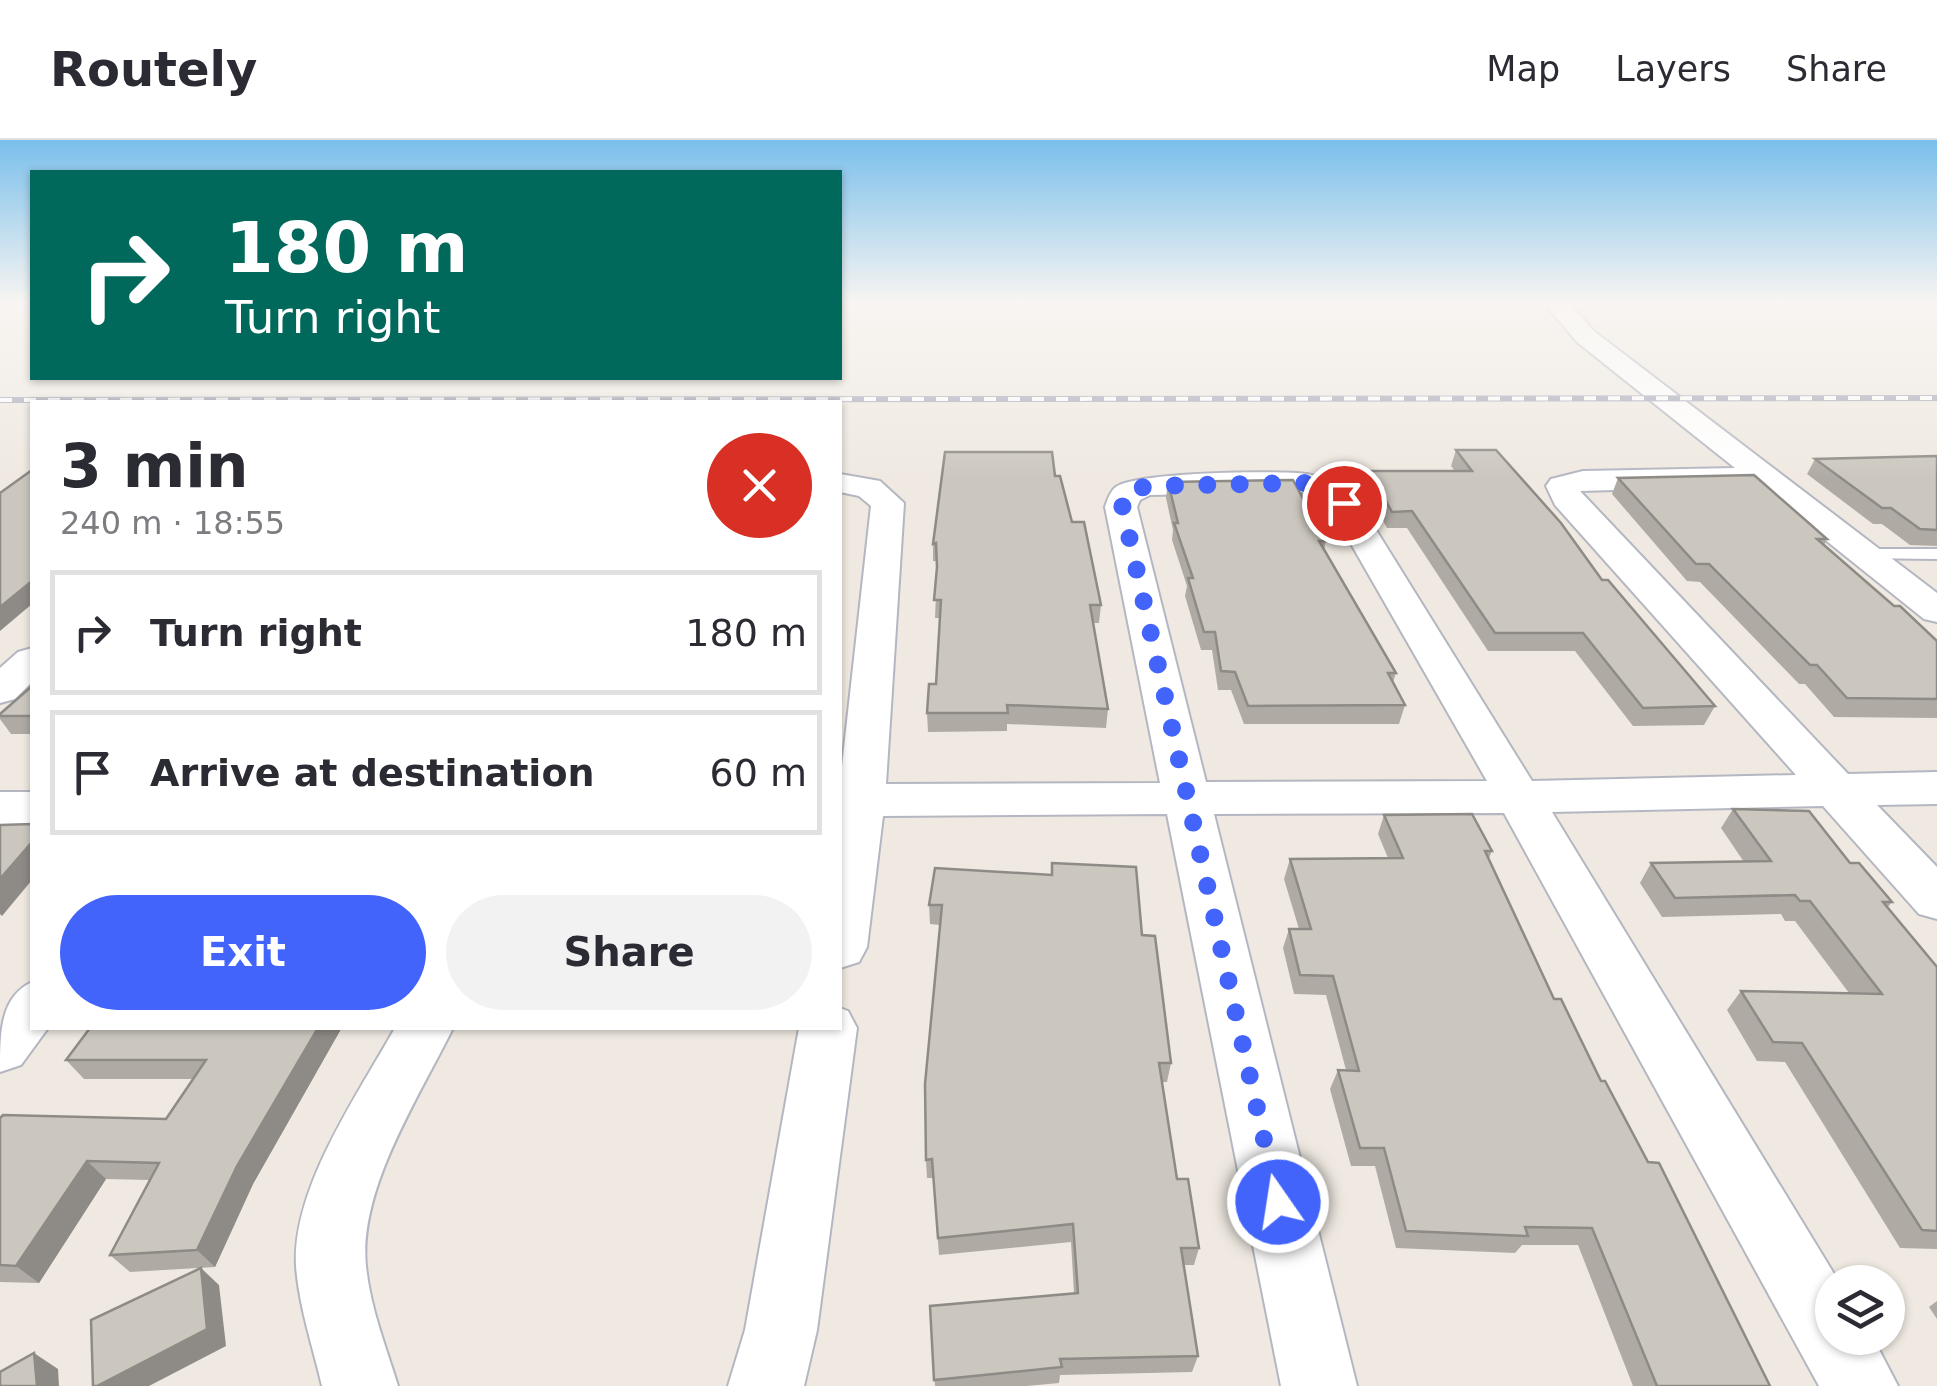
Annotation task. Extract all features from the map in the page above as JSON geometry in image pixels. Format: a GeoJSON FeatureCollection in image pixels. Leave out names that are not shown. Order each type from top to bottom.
{"type":"FeatureCollection","features":[{"type":"Feature","properties":{"kind":"street"},"geometry":{"type":"LineString","coordinates":[[1616,361],[1937,611]]}},
{"type":"Feature","properties":{"kind":"street"},"geometry":{"type":"LineString","coordinates":[[1762,477],[1582,480],[1566,483],[1562,492],[1937,900]]}},
{"type":"Feature","properties":{"kind":"street"},"geometry":{"type":"LineString","coordinates":[[842,483],[869,488],[888,503],[851,799],[842,920]]}},
{"type":"Feature","properties":{"kind":"street"},"geometry":{"type":"LineString","coordinates":[[1319,1386],[1121,507],[1126,494],[1146,486],[1305,483],[1338,497],[1519,797],[1860,1386]]}},
{"type":"Feature","properties":{"kind":"street"},"geometry":{"type":"LineString","coordinates":[[0,690],[30,662]]}},
{"type":"Feature","properties":{"kind":"street"},"geometry":{"type":"LineString","coordinates":[[851,799],[1519,797],[1937,788]]}},
{"type":"Feature","properties":{"kind":"street"},"geometry":{"type":"LineString","coordinates":[[0,808],[30,808]]}},
{"type":"Feature","properties":{"kind":"street"},"geometry":{"type":"LineString","coordinates":[[0,1047],[30,1008]]}},
{"type":"Feature","properties":{"kind":"street"},"geometry":{"type":"LineString","coordinates":[[360,1386],[334,1284],[333,1228],[352,1176],[423,1030]]}},
{"type":"Feature","properties":{"kind":"street"},"geometry":{"type":"LineString","coordinates":[[766,1386],[782,1330],[828,1030]]}},
{"type":"Feature","properties":{"kind":"lane"},"geometry":{"type":"LineString","coordinates":[[1862,554],[1937,554]]}},
{"type":"Feature","properties":{"kind":"building"},"geometry":{"type":"Polygon","coordinates":[[[1456,450],[1496,450],[1561,523],[1602,580],[1608,580],[1715,706],[1643,708],[1583,633],[1495,633],[1412,511],[1392,512],[1369,471],[1472,471],[1456,450]]]}},
{"type":"Feature","properties":{"kind":"building"},"geometry":{"type":"Polygon","coordinates":[[[945,452],[1052,452],[1055,476],[1060,476],[1072,522],[1084,522],[1101,605],[1090,605],[1108,709],[1007,705],[1008,713],[927,713],[929,684],[936,684],[941,600],[934,600],[937,567],[936,543],[933,544],[945,452]]]}},
{"type":"Feature","properties":{"kind":"building"},"geometry":{"type":"Polygon","coordinates":[[[1937,456],[1937,530],[1920,529],[1891,508],[1882,508],[1815,459],[1937,456]]]}},
{"type":"Feature","properties":{"kind":"building"},"geometry":{"type":"Polygon","coordinates":[[[30,471],[30,583],[0,607],[0,493],[30,471]]]}},
{"type":"Feature","properties":{"kind":"building"},"geometry":{"type":"Polygon","coordinates":[[[1754,475],[1827,539],[1817,539],[1937,641],[1937,699],[1847,698],[1709,564],[1696,564],[1618,478],[1754,475]]]}},
{"type":"Feature","properties":{"kind":"building"},"geometry":{"type":"Polygon","coordinates":[[[1293,480],[1326,541],[1319,541],[1396,673],[1388,673],[1405,705],[1248,706],[1235,672],[1221,671],[1215,632],[1204,632],[1188,578],[1193,578],[1174,523],[1178,523],[1168,482],[1293,480]]]}},
{"type":"Feature","properties":{"kind":"building"},"geometry":{"type":"Polygon","coordinates":[[[30,688],[30,716],[0,714],[30,688]]]}},
{"type":"Feature","properties":{"kind":"building"},"geometry":{"type":"Polygon","coordinates":[[[1733,809],[1809,811],[1850,863],[1859,863],[1892,902],[1883,902],[1937,967],[1937,1231],[1922,1230],[1802,1043],[1773,1042],[1741,991],[1882,994],[1810,901],[1800,901],[1795,895],[1675,898],[1651,863],[1771,861],[1733,809]]]}},
{"type":"Feature","properties":{"kind":"building"},"geometry":{"type":"Polygon","coordinates":[[[1472,814],[1492,851],[1485,851],[1554,999],[1561,999],[1601,1081],[1605,1081],[1648,1162],[1659,1163],[1770,1386],[1657,1386],[1592,1228],[1525,1227],[1528,1236],[1406,1231],[1384,1148],[1360,1148],[1338,1070],[1359,1071],[1333,976],[1300,975],[1289,929],[1311,929],[1290,859],[1403,858],[1384,815],[1472,814]]]}},
{"type":"Feature","properties":{"kind":"building"},"geometry":{"type":"Polygon","coordinates":[[[30,824],[30,844],[0,879],[0,825],[30,824]]]}},
{"type":"Feature","properties":{"kind":"building"},"geometry":{"type":"Polygon","coordinates":[[[1052,863],[1136,867],[1142,935],[1155,936],[1171,1063],[1159,1063],[1177,1179],[1188,1179],[1199,1248],[1181,1248],[1198,1356],[1060,1359],[1062,1367],[934,1380],[930,1306],[1078,1293],[1073,1224],[938,1238],[932,1159],[926,1160],[925,1084],[942,905],[929,905],[935,868],[1052,875],[1052,863]]]}},
{"type":"Feature","properties":{"kind":"building"},"geometry":{"type":"Polygon","coordinates":[[[88,1030],[317,1030],[237,1166],[197,1250],[110,1255],[159,1163],[87,1161],[16,1266],[0,1265],[3,1115],[166,1119],[206,1060],[66,1060],[88,1030]]]}},
{"type":"Feature","properties":{"kind":"building"},"geometry":{"type":"Polygon","coordinates":[[[201,1268],[207,1329],[93,1386],[91,1320],[201,1268]]]}},
{"type":"Feature","properties":{"kind":"building"},"geometry":{"type":"Polygon","coordinates":[[[34,1353],[37,1386],[0,1386],[0,1372],[34,1353]]]}},
{"type":"Feature","properties":{"kind":"railway"},"geometry":{"type":"LineString","coordinates":[[0,400],[1937,398]]}},
{"type":"Feature","properties":{"kind":"route"},"geometry":{"type":"LineString","coordinates":[[1278,1202],[1121,500],[1134,489],[1146,486],[1292,482],[1329,490],[1344,503]]}}]}
